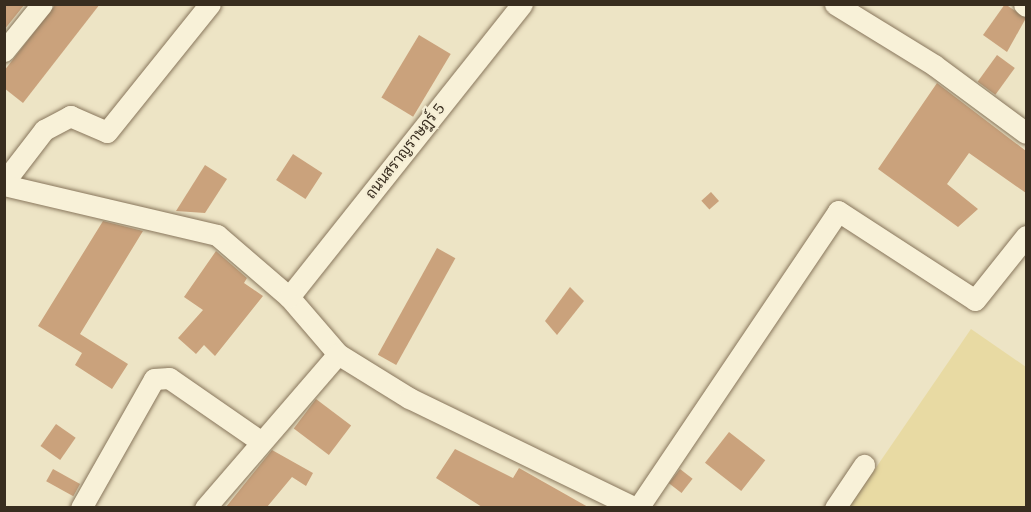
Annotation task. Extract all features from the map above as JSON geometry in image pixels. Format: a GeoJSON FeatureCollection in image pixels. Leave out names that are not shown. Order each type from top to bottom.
{"type":"FeatureCollection","features":[{"type":"Feature","properties":{"kind":"street"},"geometry":{"type":"LineString","coordinates":[[4,51],[42,4]]}},
{"type":"Feature","properties":{"kind":"street"},"geometry":{"type":"LineString","coordinates":[[210,4],[107,132],[70,116],[44,130],[4,184],[217,235],[289,297],[338,354],[409,398],[637,507],[838,211],[975,300],[1026,236]]}},
{"type":"Feature","properties":{"kind":"street","name":"ถนนสราญราษฎร์ 5"},"geometry":{"type":"LineString","coordinates":[[289,297],[522,4]]}},
{"type":"Feature","properties":{"kind":"street"},"geometry":{"type":"LineString","coordinates":[[835,4],[934,65],[1026,133]]}},
{"type":"Feature","properties":{"kind":"street"},"geometry":{"type":"LineString","coordinates":[[205,507],[338,354]]}},
{"type":"Feature","properties":{"kind":"street"},"geometry":{"type":"LineString","coordinates":[[81,507],[154,379],[169,378],[260,441]]}},
{"type":"Feature","properties":{"kind":"street"},"geometry":{"type":"LineString","coordinates":[[835,507],[864,465]]}},
{"type":"Feature","properties":{"kind":"sand"},"geometry":{"type":"Polygon","coordinates":[[[971,329],[1026,367],[1026,507],[849,507],[971,329]]]}},
{"type":"Feature","properties":{"kind":"building"},"geometry":{"type":"Polygon","coordinates":[[[4,4],[25,4],[4,30],[4,4]]]}},
{"type":"Feature","properties":{"kind":"building"},"geometry":{"type":"Polygon","coordinates":[[[56,4],[100,4],[23,103],[4,88],[4,71],[56,4]]]}},
{"type":"Feature","properties":{"kind":"building"},"geometry":{"type":"Polygon","coordinates":[[[1005,4],[1026,18],[1007,52],[983,35],[1005,4]]]}},
{"type":"Feature","properties":{"kind":"building"},"geometry":{"type":"Polygon","coordinates":[[[419,35],[451,54],[413,117],[381,98],[419,35]]]}},
{"type":"Feature","properties":{"kind":"building"},"geometry":{"type":"Polygon","coordinates":[[[997,55],[1015,68],[995,95],[978,82],[997,55]]]}},
{"type":"Feature","properties":{"kind":"building"},"geometry":{"type":"Polygon","coordinates":[[[937,83],[1026,151],[1026,193],[969,153],[947,184],[978,209],[958,227],[878,169],[937,83]]]}},
{"type":"Feature","properties":{"kind":"building"},"geometry":{"type":"Polygon","coordinates":[[[293,154],[322,173],[305,199],[276,180],[293,154]]]}},
{"type":"Feature","properties":{"kind":"building"},"geometry":{"type":"Polygon","coordinates":[[[205,165],[227,179],[205,213],[176,211],[205,165]]]}},
{"type":"Feature","properties":{"kind":"building"},"geometry":{"type":"Polygon","coordinates":[[[711,192],[719,201],[709,210],[701,201],[711,192]]]}},
{"type":"Feature","properties":{"kind":"building"},"geometry":{"type":"Polygon","coordinates":[[[103,221],[143,231],[80,334],[128,364],[112,389],[75,365],[82,353],[38,326],[103,221]]]}},
{"type":"Feature","properties":{"kind":"building"},"geometry":{"type":"Polygon","coordinates":[[[437,248],[455,258],[396,365],[378,355],[437,248]]]}},
{"type":"Feature","properties":{"kind":"building"},"geometry":{"type":"Polygon","coordinates":[[[216,251],[247,278],[244,283],[263,296],[215,356],[204,345],[196,354],[178,338],[203,310],[184,297],[216,251]]]}},
{"type":"Feature","properties":{"kind":"building"},"geometry":{"type":"Polygon","coordinates":[[[570,287],[584,301],[557,335],[545,321],[570,287]]]}},
{"type":"Feature","properties":{"kind":"building"},"geometry":{"type":"Polygon","coordinates":[[[316,399],[351,425],[329,455],[294,429],[316,399]]]}},
{"type":"Feature","properties":{"kind":"building"},"geometry":{"type":"Polygon","coordinates":[[[56,424],[76,438],[60,460],[41,446],[56,424]]]}},
{"type":"Feature","properties":{"kind":"building"},"geometry":{"type":"Polygon","coordinates":[[[729,432],[765,460],[741,491],[705,463],[729,432]]]}},
{"type":"Feature","properties":{"kind":"building"},"geometry":{"type":"Polygon","coordinates":[[[455,449],[513,478],[519,468],[588,507],[482,507],[436,478],[455,449]]]}},
{"type":"Feature","properties":{"kind":"building"},"geometry":{"type":"Polygon","coordinates":[[[272,450],[313,473],[306,486],[292,477],[267,507],[226,507],[272,450]]]}},
{"type":"Feature","properties":{"kind":"building"},"geometry":{"type":"Polygon","coordinates":[[[53,469],[80,484],[73,496],[46,481],[53,469]]]}},
{"type":"Feature","properties":{"kind":"building"},"geometry":{"type":"Polygon","coordinates":[[[680,469],[693,479],[682,493],[669,483],[680,469]]]}}]}
